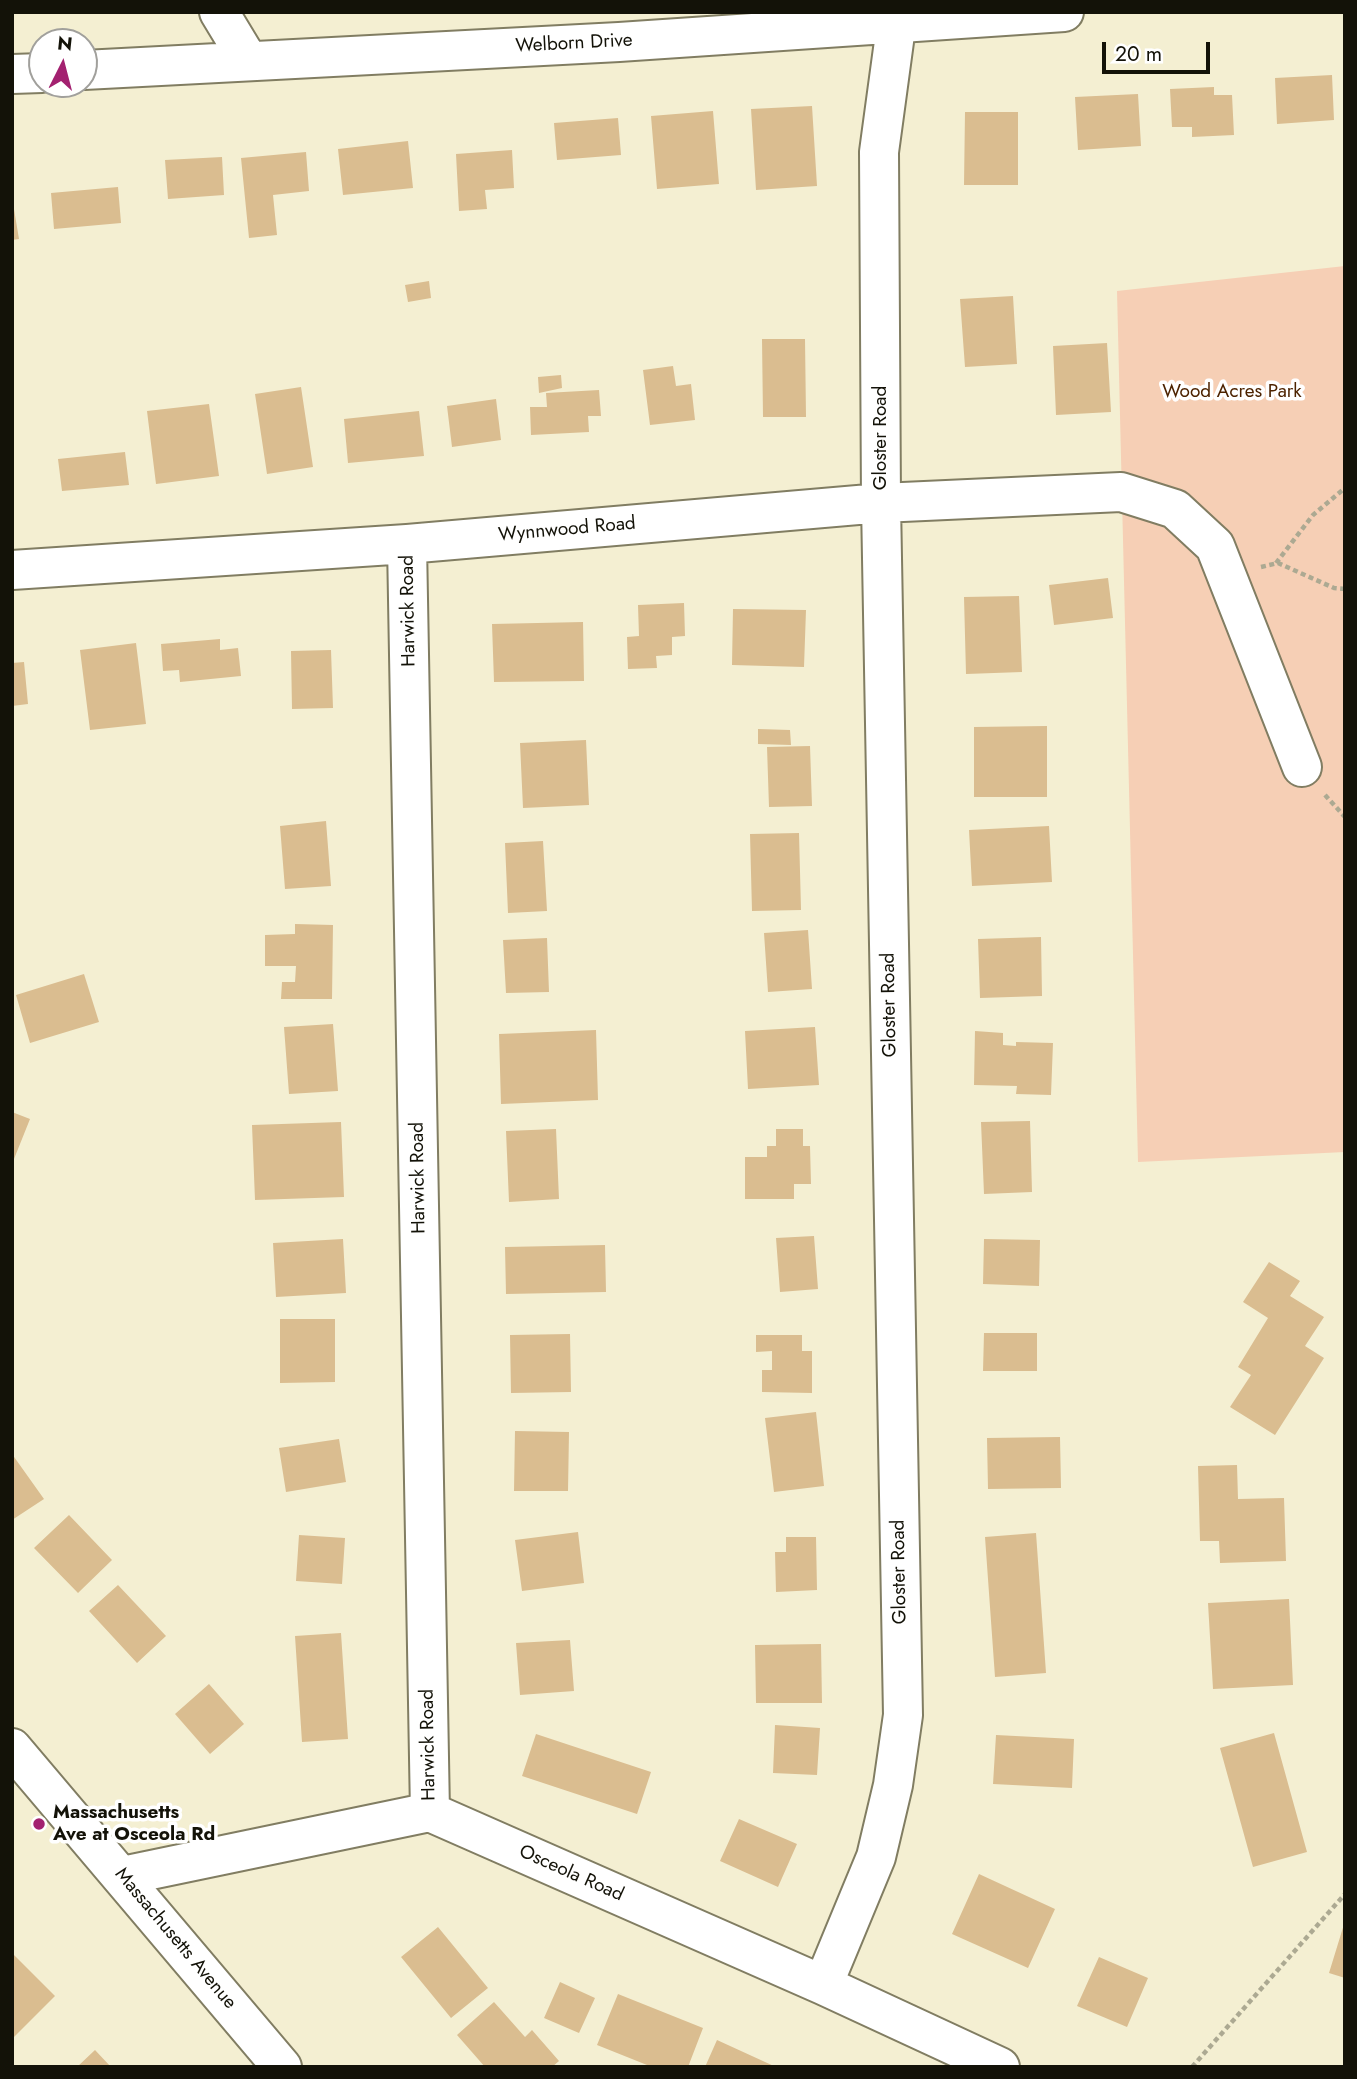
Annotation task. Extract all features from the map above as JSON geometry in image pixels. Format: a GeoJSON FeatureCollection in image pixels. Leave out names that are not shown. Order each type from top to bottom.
{"type":"FeatureCollection","features":[{"type":"Feature","properties":{"kind":"street"},"geometry":{"type":"LineString","coordinates":[[219,12],[248,60]]}},
{"type":"Feature","properties":{"kind":"street","name":"Welborn Drive"},"geometry":{"type":"LineString","coordinates":[[98,69],[897,19],[1064,12]]}},
{"type":"Feature","properties":{"kind":"street","name":"Gloster Road"},"geometry":{"type":"LineString","coordinates":[[823,1985],[876,1857],[893,1785],[903,1715],[881,503],[879,152],[897,19]]}},
{"type":"Feature","properties":{"kind":"street","name":"Wynnwood Road"},"geometry":{"type":"LineString","coordinates":[[12,569],[407,544],[881,503],[1121,492],[1175,509],[1215,546],[1302,767]]}},
{"type":"Feature","properties":{"kind":"street","name":"Harwick Road"},"geometry":{"type":"LineString","coordinates":[[407,544],[430,1812]]}},
{"type":"Feature","properties":{"kind":"street","name":"Massachusetts Avenue"},"geometry":{"type":"LineString","coordinates":[[12,1748],[282,2067]]}},
{"type":"Feature","properties":{"kind":"street"},"geometry":{"type":"LineString","coordinates":[[122,1876],[430,1812]]}},
{"type":"Feature","properties":{"kind":"street","name":"Osceola Road"},"geometry":{"type":"LineString","coordinates":[[430,1812],[823,1985],[1000,2067]]}},
{"type":"Feature","properties":{"kind":"path"},"geometry":{"type":"LineString","coordinates":[[1345,488],[1313,515],[1275,564],[1334,588],[1345,589]]}},
{"type":"Feature","properties":{"kind":"path"},"geometry":{"type":"LineString","coordinates":[[1192,2067],[1345,1894]]}},
{"type":"Feature","properties":{"kind":"green space","name":"Wood Acres Park"},"geometry":{"type":"Polygon","coordinates":[[[1345,266],[1345,1152],[1138,1162],[1117,291],[1345,266]]]}},
{"type":"Feature","properties":{"kind":"building"},"geometry":{"type":"Polygon","coordinates":[[[1332,75],[1334,120],[1277,124],[1275,78],[1332,75]]]}},
{"type":"Feature","properties":{"kind":"building"},"geometry":{"type":"Polygon","coordinates":[[[1214,87],[1214,95],[1232,95],[1234,135],[1192,137],[1192,127],[1172,127],[1170,89],[1214,87]]]}},
{"type":"Feature","properties":{"kind":"building"},"geometry":{"type":"Polygon","coordinates":[[[1138,94],[1141,146],[1078,150],[1075,97],[1138,94]]]}},
{"type":"Feature","properties":{"kind":"building"},"geometry":{"type":"Polygon","coordinates":[[[812,106],[817,186],[756,190],[751,109],[812,106]]]}},
{"type":"Feature","properties":{"kind":"building"},"geometry":{"type":"Polygon","coordinates":[[[713,111],[719,184],[657,189],[651,116],[713,111]]]}},
{"type":"Feature","properties":{"kind":"building"},"geometry":{"type":"Polygon","coordinates":[[[965,112],[1018,112],[1018,185],[964,185],[965,112]]]}},
{"type":"Feature","properties":{"kind":"building"},"geometry":{"type":"Polygon","coordinates":[[[618,118],[621,155],[557,160],[554,123],[618,118]]]}},
{"type":"Feature","properties":{"kind":"building"},"geometry":{"type":"Polygon","coordinates":[[[408,141],[413,188],[343,195],[338,149],[408,141]]]}},
{"type":"Feature","properties":{"kind":"building"},"geometry":{"type":"Polygon","coordinates":[[[512,150],[514,188],[485,190],[487,209],[459,211],[456,154],[512,150]]]}},
{"type":"Feature","properties":{"kind":"building"},"geometry":{"type":"Polygon","coordinates":[[[306,152],[309,191],[273,195],[277,235],[249,238],[241,158],[306,152]]]}},
{"type":"Feature","properties":{"kind":"building"},"geometry":{"type":"Polygon","coordinates":[[[222,157],[224,195],[168,199],[165,160],[222,157]]]}},
{"type":"Feature","properties":{"kind":"building"},"geometry":{"type":"Polygon","coordinates":[[[118,187],[121,223],[54,229],[51,193],[118,187]]]}},
{"type":"Feature","properties":{"kind":"building"},"geometry":{"type":"Polygon","coordinates":[[[12,197],[19,239],[12,240],[12,197]]]}},
{"type":"Feature","properties":{"kind":"building"},"geometry":{"type":"Polygon","coordinates":[[[429,281],[431,298],[408,302],[405,285],[429,281]]]}},
{"type":"Feature","properties":{"kind":"building"},"geometry":{"type":"Polygon","coordinates":[[[1013,296],[1017,364],[965,367],[960,299],[1013,296]]]}},
{"type":"Feature","properties":{"kind":"building"},"geometry":{"type":"Polygon","coordinates":[[[762,339],[805,339],[806,417],[763,417],[762,339]]]}},
{"type":"Feature","properties":{"kind":"building"},"geometry":{"type":"Polygon","coordinates":[[[1107,343],[1111,412],[1056,415],[1053,346],[1107,343]]]}},
{"type":"Feature","properties":{"kind":"building"},"geometry":{"type":"Polygon","coordinates":[[[673,366],[676,386],[691,384],[695,420],[650,425],[643,370],[673,366]]]}},
{"type":"Feature","properties":{"kind":"building"},"geometry":{"type":"Polygon","coordinates":[[[561,375],[562,388],[539,393],[538,377],[561,375]]]}},
{"type":"Feature","properties":{"kind":"building"},"geometry":{"type":"Polygon","coordinates":[[[301,387],[313,467],[267,474],[255,394],[301,387]]]}},
{"type":"Feature","properties":{"kind":"building"},"geometry":{"type":"Polygon","coordinates":[[[599,390],[601,416],[588,416],[589,432],[531,435],[530,407],[547,407],[546,393],[599,390]]]}},
{"type":"Feature","properties":{"kind":"building"},"geometry":{"type":"Polygon","coordinates":[[[496,399],[501,440],[452,447],[447,406],[496,399]]]}},
{"type":"Feature","properties":{"kind":"building"},"geometry":{"type":"Polygon","coordinates":[[[209,404],[219,476],[156,484],[147,411],[209,404]]]}},
{"type":"Feature","properties":{"kind":"building"},"geometry":{"type":"Polygon","coordinates":[[[419,411],[424,456],[348,463],[344,419],[419,411]]]}},
{"type":"Feature","properties":{"kind":"building"},"geometry":{"type":"Polygon","coordinates":[[[125,452],[129,485],[62,491],[58,459],[125,452]]]}},
{"type":"Feature","properties":{"kind":"building"},"geometry":{"type":"Polygon","coordinates":[[[1108,578],[1113,618],[1054,625],[1049,585],[1108,578]]]}},
{"type":"Feature","properties":{"kind":"building"},"geometry":{"type":"Polygon","coordinates":[[[1019,596],[1022,672],[966,674],[964,597],[1019,596]]]}},
{"type":"Feature","properties":{"kind":"building"},"geometry":{"type":"Polygon","coordinates":[[[684,603],[685,636],[672,637],[672,655],[656,656],[657,668],[628,669],[627,637],[639,636],[638,605],[684,603]]]}},
{"type":"Feature","properties":{"kind":"building"},"geometry":{"type":"Polygon","coordinates":[[[733,609],[806,610],[804,667],[732,665],[733,609]]]}},
{"type":"Feature","properties":{"kind":"building"},"geometry":{"type":"Polygon","coordinates":[[[583,622],[584,681],[494,682],[492,624],[583,622]]]}},
{"type":"Feature","properties":{"kind":"building"},"geometry":{"type":"Polygon","coordinates":[[[220,639],[220,650],[238,648],[241,676],[180,682],[179,670],[163,671],[161,644],[220,639]]]}},
{"type":"Feature","properties":{"kind":"building"},"geometry":{"type":"Polygon","coordinates":[[[136,643],[146,724],[90,730],[80,650],[136,643]]]}},
{"type":"Feature","properties":{"kind":"building"},"geometry":{"type":"Polygon","coordinates":[[[331,650],[333,708],[292,709],[291,651],[331,650]]]}},
{"type":"Feature","properties":{"kind":"building"},"geometry":{"type":"Polygon","coordinates":[[[24,662],[28,704],[12,706],[12,663],[24,662]]]}},
{"type":"Feature","properties":{"kind":"building"},"geometry":{"type":"Polygon","coordinates":[[[1047,726],[1047,797],[974,797],[974,727],[1047,726]]]}},
{"type":"Feature","properties":{"kind":"building"},"geometry":{"type":"Polygon","coordinates":[[[758,729],[790,730],[791,745],[758,744],[758,729]]]}},
{"type":"Feature","properties":{"kind":"building"},"geometry":{"type":"Polygon","coordinates":[[[586,740],[589,805],[523,808],[520,743],[586,740]]]}},
{"type":"Feature","properties":{"kind":"building"},"geometry":{"type":"Polygon","coordinates":[[[810,746],[812,806],[769,807],[767,747],[810,746]]]}},
{"type":"Feature","properties":{"kind":"building"},"geometry":{"type":"Polygon","coordinates":[[[326,821],[331,886],[285,889],[280,826],[326,821]]]}},
{"type":"Feature","properties":{"kind":"building"},"geometry":{"type":"Polygon","coordinates":[[[1049,826],[1052,882],[972,886],[969,830],[1049,826]]]}},
{"type":"Feature","properties":{"kind":"building"},"geometry":{"type":"Polygon","coordinates":[[[799,833],[801,910],[752,911],[750,834],[799,833]]]}},
{"type":"Feature","properties":{"kind":"building"},"geometry":{"type":"Polygon","coordinates":[[[543,841],[547,911],[508,913],[505,843],[543,841]]]}},
{"type":"Feature","properties":{"kind":"building"},"geometry":{"type":"Polygon","coordinates":[[[295,924],[333,925],[332,999],[281,999],[282,982],[295,982],[296,966],[265,966],[265,935],[295,934],[295,924]]]}},
{"type":"Feature","properties":{"kind":"building"},"geometry":{"type":"Polygon","coordinates":[[[808,930],[812,989],[768,992],[764,933],[808,930]]]}},
{"type":"Feature","properties":{"kind":"building"},"geometry":{"type":"Polygon","coordinates":[[[1041,937],[1042,996],[980,998],[978,939],[1041,937]]]}},
{"type":"Feature","properties":{"kind":"building"},"geometry":{"type":"Polygon","coordinates":[[[547,938],[549,992],[506,993],[503,940],[547,938]]]}},
{"type":"Feature","properties":{"kind":"building"},"geometry":{"type":"Polygon","coordinates":[[[84,974],[99,1022],[30,1043],[16,995],[84,974]]]}},
{"type":"Feature","properties":{"kind":"building"},"geometry":{"type":"Polygon","coordinates":[[[333,1024],[338,1091],[289,1094],[284,1027],[333,1024]]]}},
{"type":"Feature","properties":{"kind":"building"},"geometry":{"type":"Polygon","coordinates":[[[815,1027],[819,1085],[748,1089],[745,1031],[815,1027]]]}},
{"type":"Feature","properties":{"kind":"building"},"geometry":{"type":"Polygon","coordinates":[[[596,1030],[598,1100],[501,1104],[499,1034],[596,1030]]]}},
{"type":"Feature","properties":{"kind":"building"},"geometry":{"type":"Polygon","coordinates":[[[975,1031],[1003,1033],[1003,1045],[1016,1046],[1016,1042],[1053,1043],[1051,1095],[1016,1094],[1017,1086],[974,1085],[975,1031]]]}},
{"type":"Feature","properties":{"kind":"building"},"geometry":{"type":"Polygon","coordinates":[[[12,1112],[30,1119],[12,1164],[12,1112]]]}},
{"type":"Feature","properties":{"kind":"building"},"geometry":{"type":"Polygon","coordinates":[[[1030,1121],[1032,1192],[984,1194],[981,1122],[1030,1121]]]}},
{"type":"Feature","properties":{"kind":"building"},"geometry":{"type":"Polygon","coordinates":[[[341,1122],[344,1197],[255,1200],[252,1125],[341,1122]]]}},
{"type":"Feature","properties":{"kind":"building"},"geometry":{"type":"Polygon","coordinates":[[[556,1129],[559,1199],[509,1202],[506,1131],[556,1129]]]}},
{"type":"Feature","properties":{"kind":"building"},"geometry":{"type":"Polygon","coordinates":[[[776,1129],[803,1129],[803,1146],[810,1146],[811,1184],[794,1184],[794,1199],[745,1199],[745,1157],[767,1157],[767,1146],[776,1146],[776,1129]]]}},
{"type":"Feature","properties":{"kind":"building"},"geometry":{"type":"Polygon","coordinates":[[[814,1236],[818,1289],[780,1292],[776,1238],[814,1236]]]}},
{"type":"Feature","properties":{"kind":"building"},"geometry":{"type":"Polygon","coordinates":[[[343,1239],[346,1293],[276,1297],[273,1243],[343,1239]]]}},
{"type":"Feature","properties":{"kind":"building"},"geometry":{"type":"Polygon","coordinates":[[[984,1239],[1040,1240],[1039,1286],[983,1284],[984,1239]]]}},
{"type":"Feature","properties":{"kind":"building"},"geometry":{"type":"Polygon","coordinates":[[[605,1245],[606,1292],[506,1294],[505,1247],[605,1245]]]}},
{"type":"Feature","properties":{"kind":"building"},"geometry":{"type":"Polygon","coordinates":[[[1269,1262],[1300,1281],[1290,1296],[1324,1317],[1305,1346],[1324,1358],[1275,1435],[1230,1407],[1251,1375],[1238,1367],[1268,1318],[1243,1302],[1269,1262]]]}},
{"type":"Feature","properties":{"kind":"building"},"geometry":{"type":"Polygon","coordinates":[[[280,1319],[335,1319],[335,1382],[280,1383],[280,1319]]]}},
{"type":"Feature","properties":{"kind":"building"},"geometry":{"type":"Polygon","coordinates":[[[984,1333],[1037,1333],[1037,1371],[983,1371],[984,1333]]]}},
{"type":"Feature","properties":{"kind":"building"},"geometry":{"type":"Polygon","coordinates":[[[570,1334],[571,1392],[511,1393],[510,1335],[570,1334]]]}},
{"type":"Feature","properties":{"kind":"building"},"geometry":{"type":"Polygon","coordinates":[[[756,1335],[802,1335],[802,1351],[812,1351],[812,1393],[762,1392],[762,1370],[772,1370],[772,1351],[756,1352],[756,1335]]]}},
{"type":"Feature","properties":{"kind":"building"},"geometry":{"type":"Polygon","coordinates":[[[816,1412],[824,1486],[774,1492],[765,1418],[816,1412]]]}},
{"type":"Feature","properties":{"kind":"building"},"geometry":{"type":"Polygon","coordinates":[[[515,1431],[569,1432],[568,1491],[514,1491],[515,1431]]]}},
{"type":"Feature","properties":{"kind":"building"},"geometry":{"type":"Polygon","coordinates":[[[1060,1437],[1061,1488],[988,1489],[987,1438],[1060,1437]]]}},
{"type":"Feature","properties":{"kind":"building"},"geometry":{"type":"Polygon","coordinates":[[[339,1439],[346,1482],[286,1492],[279,1448],[339,1439]]]}},
{"type":"Feature","properties":{"kind":"building"},"geometry":{"type":"Polygon","coordinates":[[[12,1454],[44,1499],[12,1520],[12,1454]]]}},
{"type":"Feature","properties":{"kind":"building"},"geometry":{"type":"Polygon","coordinates":[[[1237,1465],[1238,1499],[1284,1498],[1286,1561],[1220,1563],[1219,1541],[1200,1541],[1198,1466],[1237,1465]]]}},
{"type":"Feature","properties":{"kind":"building"},"geometry":{"type":"Polygon","coordinates":[[[69,1515],[112,1560],[78,1593],[34,1548],[69,1515]]]}},
{"type":"Feature","properties":{"kind":"building"},"geometry":{"type":"Polygon","coordinates":[[[578,1532],[584,1583],[522,1591],[515,1540],[578,1532]]]}},
{"type":"Feature","properties":{"kind":"building"},"geometry":{"type":"Polygon","coordinates":[[[1036,1533],[1046,1673],[995,1677],[985,1537],[1036,1533]]]}},
{"type":"Feature","properties":{"kind":"building"},"geometry":{"type":"Polygon","coordinates":[[[299,1535],[345,1538],[342,1584],[296,1581],[299,1535]]]}},
{"type":"Feature","properties":{"kind":"building"},"geometry":{"type":"Polygon","coordinates":[[[786,1537],[816,1537],[817,1590],[776,1592],[775,1552],[786,1552],[786,1537]]]}},
{"type":"Feature","properties":{"kind":"building"},"geometry":{"type":"Polygon","coordinates":[[[118,1585],[166,1636],[137,1663],[89,1611],[118,1585]]]}},
{"type":"Feature","properties":{"kind":"building"},"geometry":{"type":"Polygon","coordinates":[[[1289,1599],[1293,1685],[1213,1689],[1208,1603],[1289,1599]]]}},
{"type":"Feature","properties":{"kind":"building"},"geometry":{"type":"Polygon","coordinates":[[[341,1633],[348,1739],[302,1742],[295,1636],[341,1633]]]}},
{"type":"Feature","properties":{"kind":"building"},"geometry":{"type":"Polygon","coordinates":[[[570,1640],[574,1691],[520,1695],[516,1643],[570,1640]]]}},
{"type":"Feature","properties":{"kind":"building"},"geometry":{"type":"Polygon","coordinates":[[[821,1644],[822,1703],[756,1703],[755,1645],[821,1644]]]}},
{"type":"Feature","properties":{"kind":"building"},"geometry":{"type":"Polygon","coordinates":[[[209,1684],[244,1724],[210,1754],[175,1714],[209,1684]]]}},
{"type":"Feature","properties":{"kind":"building"},"geometry":{"type":"Polygon","coordinates":[[[775,1725],[820,1728],[817,1775],[773,1773],[775,1725]]]}},
{"type":"Feature","properties":{"kind":"building"},"geometry":{"type":"Polygon","coordinates":[[[1274,1733],[1307,1852],[1253,1867],[1220,1748],[1274,1733]]]}},
{"type":"Feature","properties":{"kind":"building"},"geometry":{"type":"Polygon","coordinates":[[[536,1734],[651,1772],[637,1814],[522,1776],[536,1734]]]}},
{"type":"Feature","properties":{"kind":"building"},"geometry":{"type":"Polygon","coordinates":[[[996,1735],[1074,1739],[1072,1788],[993,1784],[996,1735]]]}},
{"type":"Feature","properties":{"kind":"building"},"geometry":{"type":"Polygon","coordinates":[[[739,1819],[797,1844],[778,1887],[720,1861],[739,1819]]]}},
{"type":"Feature","properties":{"kind":"building"},"geometry":{"type":"Polygon","coordinates":[[[979,1874],[1055,1909],[1028,1968],[952,1934],[979,1874]]]}},
{"type":"Feature","properties":{"kind":"building"},"geometry":{"type":"Polygon","coordinates":[[[1345,1921],[1345,1978],[1329,1973],[1345,1921]]]}},
{"type":"Feature","properties":{"kind":"building"},"geometry":{"type":"Polygon","coordinates":[[[438,1927],[488,1988],[451,2018],[401,1957],[438,1927]]]}},
{"type":"Feature","properties":{"kind":"building"},"geometry":{"type":"Polygon","coordinates":[[[12,1953],[55,1996],[14,2037],[12,2036],[12,1953]]]}},
{"type":"Feature","properties":{"kind":"building"},"geometry":{"type":"Polygon","coordinates":[[[1099,1957],[1148,1978],[1127,2027],[1077,2006],[1099,1957]]]}},
{"type":"Feature","properties":{"kind":"building"},"geometry":{"type":"Polygon","coordinates":[[[560,1982],[595,1998],[579,2033],[544,2018],[560,1982]]]}},
{"type":"Feature","properties":{"kind":"building"},"geometry":{"type":"Polygon","coordinates":[[[618,1994],[703,2028],[688,2067],[652,2067],[597,2045],[618,1994]]]}},
{"type":"Feature","properties":{"kind":"building"},"geometry":{"type":"Polygon","coordinates":[[[494,2002],[525,2037],[532,2030],[559,2061],[552,2067],[485,2067],[457,2035],[494,2002]]]}},
{"type":"Feature","properties":{"kind":"building"},"geometry":{"type":"Polygon","coordinates":[[[717,2040],[776,2067],[705,2067],[717,2040]]]}},
{"type":"Feature","properties":{"kind":"building"},"geometry":{"type":"Polygon","coordinates":[[[95,2050],[111,2067],[77,2067],[95,2050]]]}},
{"type":"Feature","properties":{"kind":"place","name":"Massachusetts Ave at Osceola Rd"},"geometry":{"type":"Point","coordinates":[39,1824]}}]}
